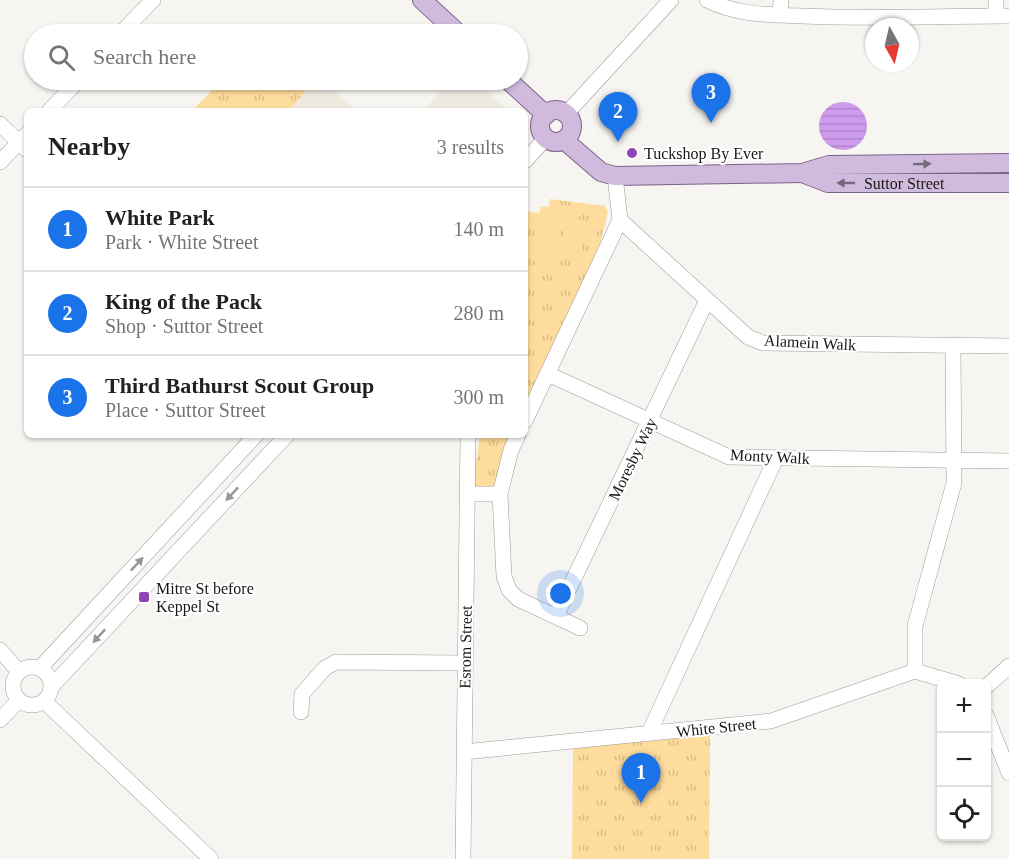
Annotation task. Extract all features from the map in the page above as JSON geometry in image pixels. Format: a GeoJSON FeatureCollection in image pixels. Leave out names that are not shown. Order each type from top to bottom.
{"type":"FeatureCollection","features":[{"type":"Feature","properties":{"kind":"main road"},"geometry":{"type":"LineString","coordinates":[[422,0],[448,24]]}},
{"type":"Feature","properties":{"kind":"main road"},"geometry":{"type":"LineString","coordinates":[[519,90],[546,115]]}},
{"type":"Feature","properties":{"kind":"main road"},"geometry":{"type":"LineString","coordinates":[[555,111],[566,114],[572,125],[560,137],[543,134],[541,124],[546,115],[555,111]]}},
{"type":"Feature","properties":{"kind":"main road","name":"Suttor Street"},"geometry":{"type":"LineString","coordinates":[[560,137],[601,172],[615,176],[802,173],[829,165],[1009,164]]}},
{"type":"Feature","properties":{"kind":"main road","name":"Suttor Street"},"geometry":{"type":"LineString","coordinates":[[802,173],[828,183],[1009,183]]}},
{"type":"Feature","properties":{"kind":"street"},"geometry":{"type":"LineString","coordinates":[[130,24],[153,0]]}},
{"type":"Feature","properties":{"kind":"street"},"geometry":{"type":"LineString","coordinates":[[566,114],[671,0]]}},
{"type":"Feature","properties":{"kind":"street"},"geometry":{"type":"LineString","coordinates":[[707,0],[750,13],[780,8],[841,18],[1003,16],[996,0]]}},
{"type":"Feature","properties":{"kind":"street"},"geometry":{"type":"LineString","coordinates":[[52,108],[69,90]]}},
{"type":"Feature","properties":{"kind":"street"},"geometry":{"type":"LineString","coordinates":[[0,124],[24,142],[0,162]]}},
{"type":"Feature","properties":{"kind":"street"},"geometry":{"type":"LineString","coordinates":[[528,159],[560,137]]}},
{"type":"Feature","properties":{"kind":"street"},"geometry":{"type":"LineString","coordinates":[[528,414],[620,220],[615,176]]}},
{"type":"Feature","properties":{"kind":"street","name":"Alamein Walk"},"geometry":{"type":"LineString","coordinates":[[620,220],[748,337],[763,343],[1009,346]]}},
{"type":"Feature","properties":{"kind":"street","name":"Moresby Way"},"geometry":{"type":"LineString","coordinates":[[556,616],[707,300]]}},
{"type":"Feature","properties":{"kind":"street"},"geometry":{"type":"LineString","coordinates":[[943,679],[915,670],[915,626],[954,483],[953,346]]}},
{"type":"Feature","properties":{"kind":"street","name":"Monty Walk"},"geometry":{"type":"LineString","coordinates":[[548,374],[729,457],[1009,461]]}},
{"type":"Feature","properties":{"kind":"street"},"geometry":{"type":"LineString","coordinates":[[40,668],[253,438]]}},
{"type":"Feature","properties":{"kind":"street"},"geometry":{"type":"LineString","coordinates":[[52,686],[284,438]]}},
{"type":"Feature","properties":{"kind":"street","name":"Esrom Street"},"geometry":{"type":"LineString","coordinates":[[463,859],[468,438]]}},
{"type":"Feature","properties":{"kind":"street"},"geometry":{"type":"LineString","coordinates":[[517,438],[511,450],[500,494],[504,576],[509,590],[518,599],[580,628]]}},
{"type":"Feature","properties":{"kind":"street"},"geometry":{"type":"LineString","coordinates":[[648,733],[776,458]]}},
{"type":"Feature","properties":{"kind":"street"},"geometry":{"type":"LineString","coordinates":[[467,494],[500,494]]}},
{"type":"Feature","properties":{"kind":"street"},"geometry":{"type":"LineString","coordinates":[[0,650],[20,672]]}},
{"type":"Feature","properties":{"kind":"street"},"geometry":{"type":"LineString","coordinates":[[301,712],[302,694],[325,668],[336,662],[464,663]]}},
{"type":"Feature","properties":{"kind":"street"},"geometry":{"type":"LineString","coordinates":[[991,683],[1009,666]]}},
{"type":"Feature","properties":{"kind":"street"},"geometry":{"type":"LineString","coordinates":[[27,667],[40,668],[49,675],[52,686],[50,695],[39,704],[29,705],[19,700],[13,686],[20,672],[27,667]]}},
{"type":"Feature","properties":{"kind":"street","name":"White Street"},"geometry":{"type":"LineString","coordinates":[[464,752],[771,721],[915,670]]}},
{"type":"Feature","properties":{"kind":"street"},"geometry":{"type":"LineString","coordinates":[[0,720],[19,700]]}},
{"type":"Feature","properties":{"kind":"street"},"geometry":{"type":"LineString","coordinates":[[44,701],[211,859]]}},
{"type":"Feature","properties":{"kind":"street"},"geometry":{"type":"LineString","coordinates":[[991,725],[1009,773]]}},
{"type":"Feature","properties":{"kind":"shaded area"},"geometry":{"type":"Polygon","coordinates":[[[212,90],[333,90],[354,108],[195,108],[212,90]]]}},
{"type":"Feature","properties":{"kind":"shaded area"},"geometry":{"type":"Polygon","coordinates":[[[443,90],[486,90],[506,108],[426,108],[443,90]]]}},
{"type":"Feature","properties":{"kind":"shaded area"},"geometry":{"type":"Polygon","coordinates":[[[838,102],[848,102],[860,109],[867,121],[867,131],[860,143],[848,150],[838,150],[823,139],[819,131],[819,121],[830,106],[838,102]]]}},
{"type":"Feature","properties":{"kind":"green space"},"geometry":{"type":"Polygon","coordinates":[[[212,90],[306,90],[291,108],[195,108],[212,90]]]}},
{"type":"Feature","properties":{"kind":"green space"},"geometry":{"type":"Polygon","coordinates":[[[550,199],[605,206],[608,212],[598,252],[528,409],[528,211],[539,213],[541,206],[549,207],[550,199]]]}},
{"type":"Feature","properties":{"kind":"green space"},"geometry":{"type":"Polygon","coordinates":[[[543,214],[562,216],[558,255],[539,253],[543,214]]]}},
{"type":"Feature","properties":{"kind":"green space"},"geometry":{"type":"Polygon","coordinates":[[[566,218],[585,220],[581,258],[562,257],[566,218]]]}},
{"type":"Feature","properties":{"kind":"green space"},"geometry":{"type":"Polygon","coordinates":[[[480,438],[516,438],[501,488],[472,489],[480,438]]]}},
{"type":"Feature","properties":{"kind":"green space"},"geometry":{"type":"Polygon","coordinates":[[[710,733],[709,859],[572,859],[573,747],[710,733]]]}},
{"type":"Feature","properties":{"kind":"place","name":"Third Bathurst Scout Group"},"geometry":{"type":"Point","coordinates":[711,123]}},
{"type":"Feature","properties":{"kind":"place","name":"King of the Pack"},"geometry":{"type":"Point","coordinates":[618,142]}},
{"type":"Feature","properties":{"kind":"place","name":"Tuckshop By Ever"},"geometry":{"type":"Point","coordinates":[632,153]}},
{"type":"Feature","properties":{"kind":"place","name":"Mitre St before Keppel St"},"geometry":{"type":"Point","coordinates":[144,597]}},
{"type":"Feature","properties":{"kind":"place","name":"White Park"},"geometry":{"type":"Point","coordinates":[641,803]}}]}
